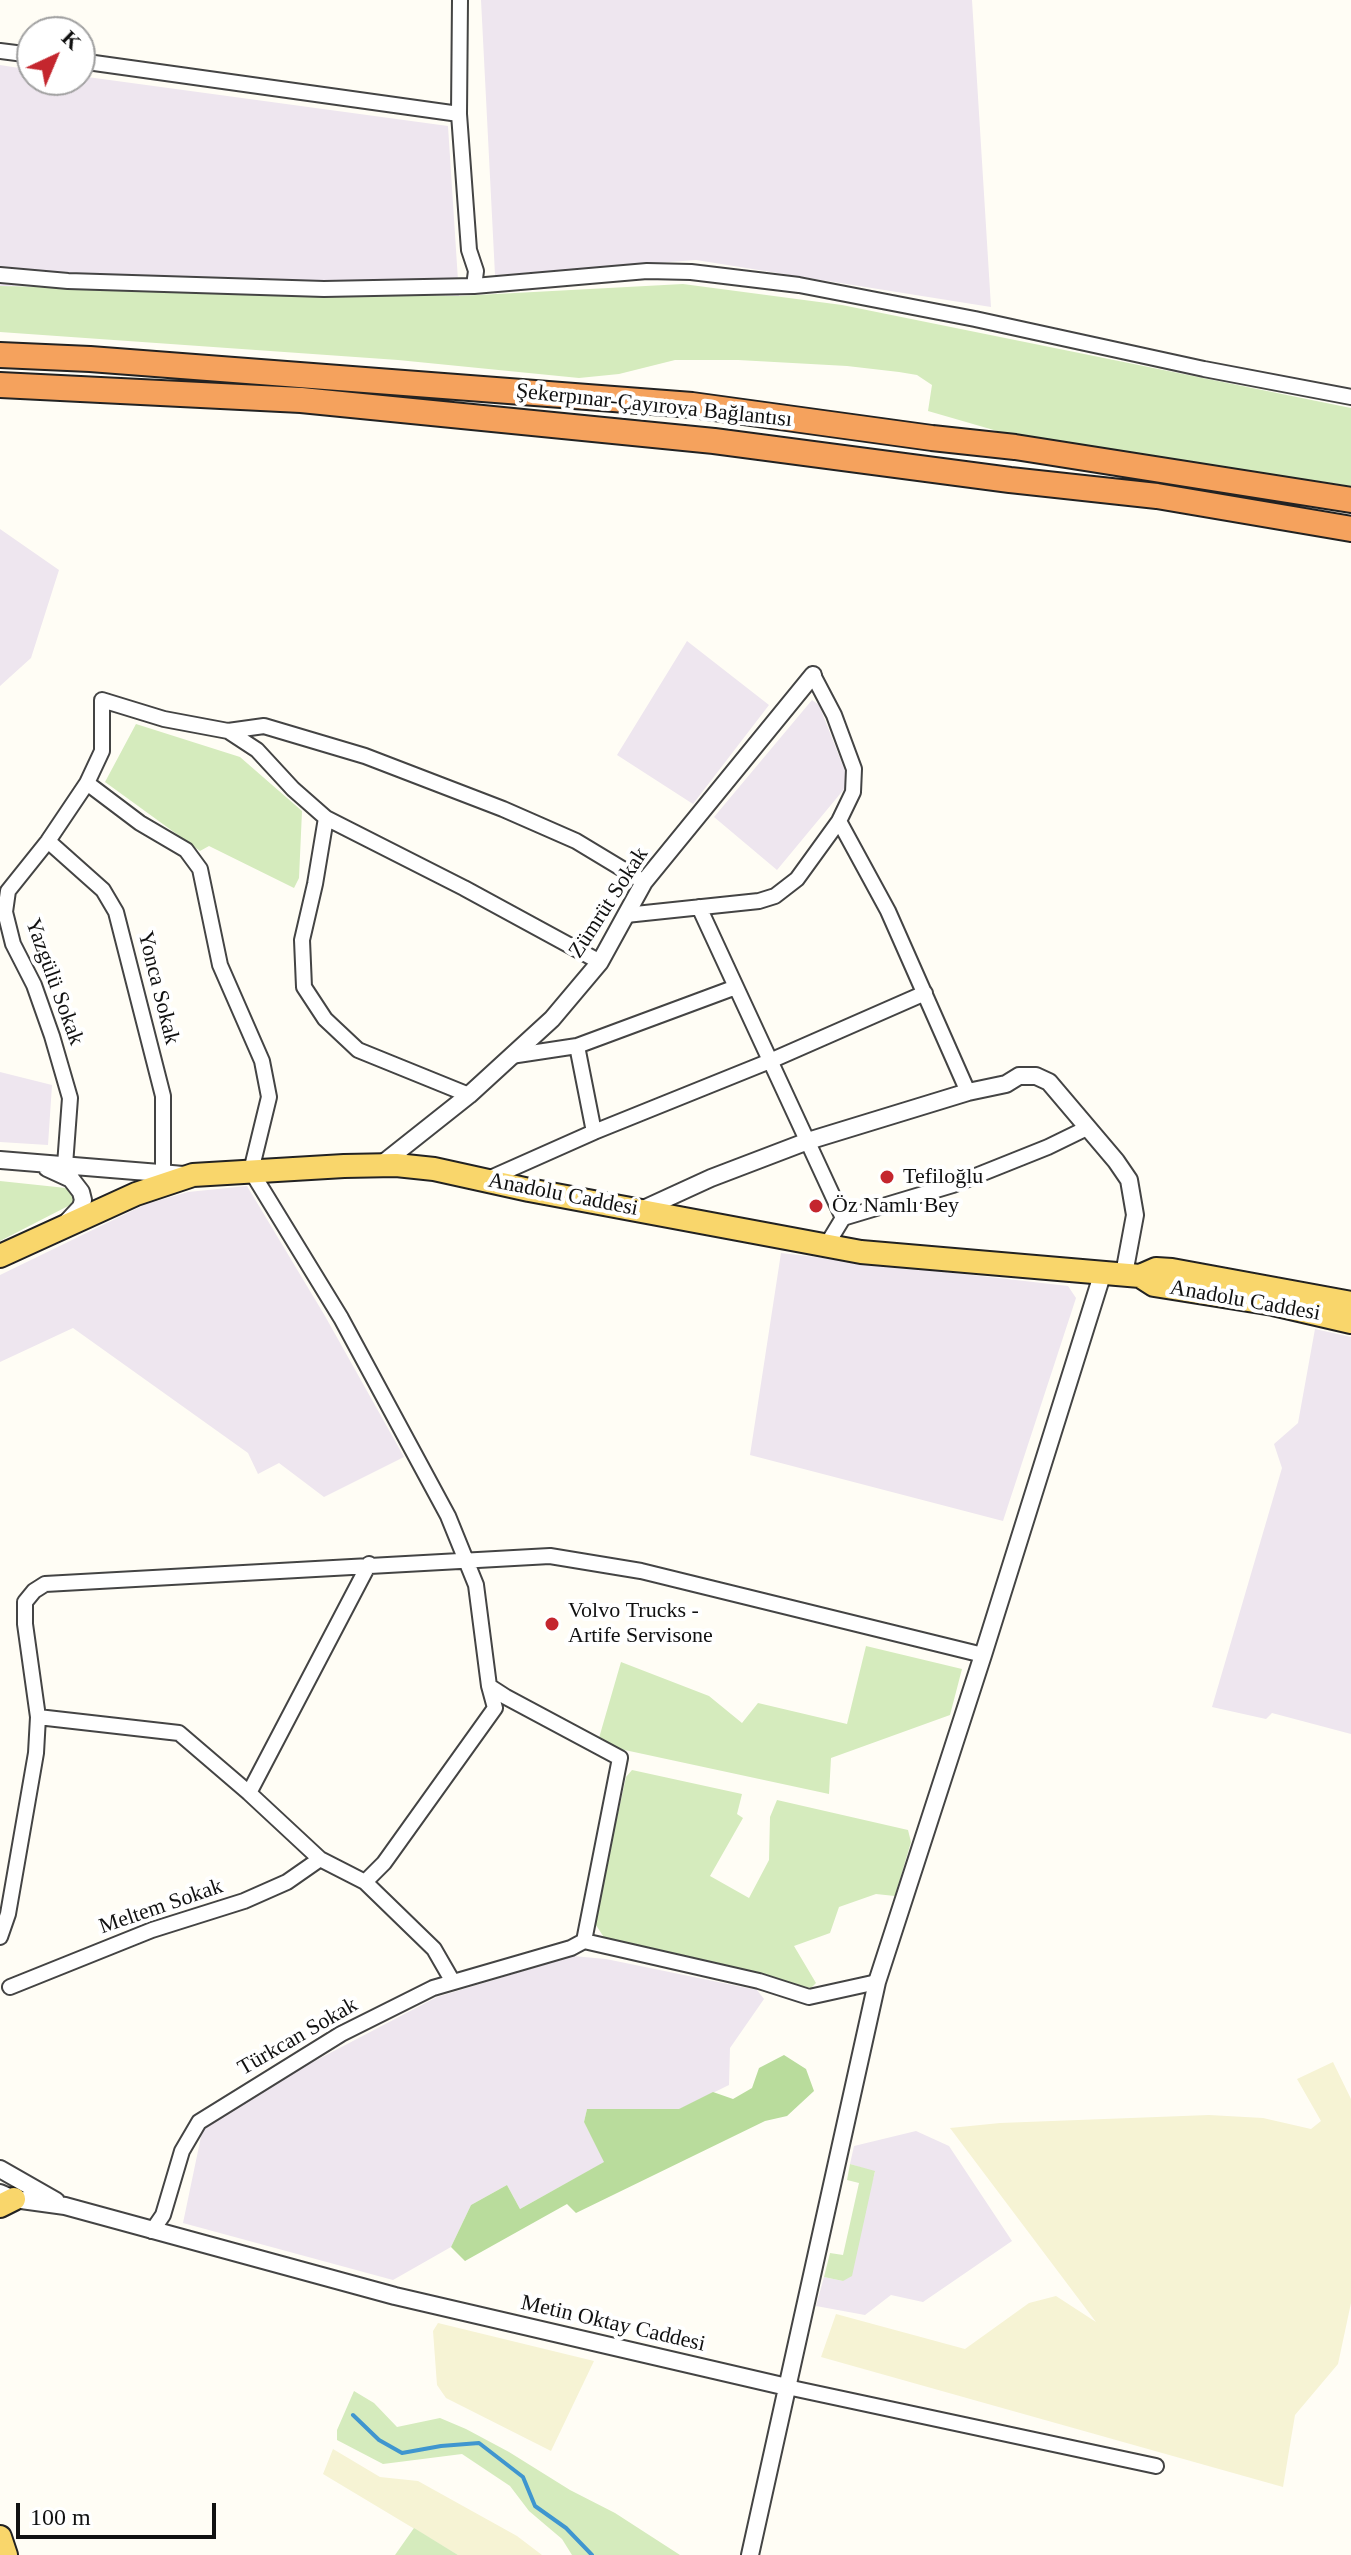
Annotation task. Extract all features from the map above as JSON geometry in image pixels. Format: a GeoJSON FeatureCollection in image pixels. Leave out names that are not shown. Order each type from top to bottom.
{"type":"FeatureCollection","features":[{"type":"Feature","properties":{"kind":"highway","name":"Şekerpınar-Çayırova Bağlantısı"},"geometry":{"type":"LineString","coordinates":[[0,353],[692,405],[1015,447],[1351,500]]}},
{"type":"Feature","properties":{"kind":"highway","name":"Şekerpınar-Çayırova Bağlantısı"},"geometry":{"type":"LineString","coordinates":[[0,385],[301,400],[714,441],[1157,496],[1351,528]]}},
{"type":"Feature","properties":{"kind":"highway"},"geometry":{"type":"LineString","coordinates":[[0,394],[121,391]]}},
{"type":"Feature","properties":{"kind":"main road","name":"Anadolu Caddesi"},"geometry":{"type":"LineString","coordinates":[[0,1256],[136,1194],[193,1175],[382,1164],[434,1169],[826,1246],[905,1257],[1122,1274],[1172,1270],[1351,1303]]}},
{"type":"Feature","properties":{"kind":"main road","name":"Anadolu Caddesi"},"geometry":{"type":"LineString","coordinates":[[1122,1274],[1154,1285],[1273,1304],[1351,1322]]}},
{"type":"Feature","properties":{"kind":"main road"},"geometry":{"type":"LineString","coordinates":[[0,2537],[6,2555]]}},
{"type":"Feature","properties":{"kind":"street"},"geometry":{"type":"LineString","coordinates":[[460,0],[459,114],[469,250],[476,271],[474,286]]}},
{"type":"Feature","properties":{"kind":"street"},"geometry":{"type":"LineString","coordinates":[[96,63],[459,114]]}},
{"type":"Feature","properties":{"kind":"street"},"geometry":{"type":"LineString","coordinates":[[0,275],[68,281],[324,289],[474,286],[647,271],[691,272],[799,285],[1351,397]]}},
{"type":"Feature","properties":{"kind":"street"},"geometry":{"type":"LineString","coordinates":[[626,915],[759,901],[775,896],[797,879],[839,821],[853,792],[854,769],[834,715],[813,675]]}},
{"type":"Feature","properties":{"kind":"street","name":"Zümrüt Sokak"},"geometry":{"type":"LineString","coordinates":[[382,1164],[469,1095],[552,1019],[600,962],[644,882],[813,675]]}},
{"type":"Feature","properties":{"kind":"street","name":"Yazgülü Sokak"},"geometry":{"type":"LineString","coordinates":[[65,1165],[70,1098],[34,985],[13,944],[5,912],[8,891],[48,841],[87,783],[102,751],[102,700],[164,719],[228,731]]}},
{"type":"Feature","properties":{"kind":"street"},"geometry":{"type":"LineString","coordinates":[[228,731],[264,726],[365,756],[503,809],[576,841],[644,882]]}},
{"type":"Feature","properties":{"kind":"street"},"geometry":{"type":"LineString","coordinates":[[228,731],[257,750],[293,789],[326,818],[600,962]]}},
{"type":"Feature","properties":{"kind":"street"},"geometry":{"type":"LineString","coordinates":[[87,783],[140,823],[186,850],[200,869],[220,965],[262,1061],[269,1097],[251,1171],[341,1318],[448,1516],[476,1585],[489,1686],[495,1708],[384,1863],[365,1882]]}},
{"type":"Feature","properties":{"kind":"street"},"geometry":{"type":"LineString","coordinates":[[326,818],[302,940],[304,987],[325,1019],[358,1050],[469,1095]]}},
{"type":"Feature","properties":{"kind":"street"},"geometry":{"type":"LineString","coordinates":[[839,821],[888,911],[968,1092]]}},
{"type":"Feature","properties":{"kind":"street","name":"Yonca Sokak"},"geometry":{"type":"LineString","coordinates":[[48,841],[103,890],[116,912],[163,1096],[163,1173]]}},
{"type":"Feature","properties":{"kind":"street"},"geometry":{"type":"LineString","coordinates":[[699,907],[843,1218]]}},
{"type":"Feature","properties":{"kind":"street"},"geometry":{"type":"LineString","coordinates":[[511,1056],[577,1046],[736,987]]}},
{"type":"Feature","properties":{"kind":"street"},"geometry":{"type":"LineString","coordinates":[[486,1180],[925,993]]}},
{"type":"Feature","properties":{"kind":"street"},"geometry":{"type":"LineString","coordinates":[[577,1046],[594,1132]]}},
{"type":"Feature","properties":{"kind":"street"},"geometry":{"type":"LineString","coordinates":[[639,1211],[711,1178],[808,1141],[968,1092],[1006,1084],[1019,1076],[1036,1076],[1049,1082],[1116,1161],[1129,1180],[1132,1193],[1134,1229],[1122,1274],[983,1655],[877,1982],[750,2555]]}},
{"type":"Feature","properties":{"kind":"street"},"geometry":{"type":"LineString","coordinates":[[826,1246],[843,1218],[953,1185],[1087,1128]]}},
{"type":"Feature","properties":{"kind":"street"},"geometry":{"type":"LineString","coordinates":[[0,1160],[193,1175]]}},
{"type":"Feature","properties":{"kind":"street"},"geometry":{"type":"LineString","coordinates":[[26,1162],[61,1173],[71,1179],[81,1192],[81,1207],[58,1229]]}},
{"type":"Feature","properties":{"kind":"street"},"geometry":{"type":"LineString","coordinates":[[0,1937],[11,1899],[36,1753],[38,1717],[25,1624],[25,1602],[45,1584],[550,1556],[641,1571],[983,1655]]}},
{"type":"Feature","properties":{"kind":"street"},"geometry":{"type":"LineString","coordinates":[[249,1793],[369,1564]]}},
{"type":"Feature","properties":{"kind":"street"},"geometry":{"type":"LineString","coordinates":[[489,1686],[620,1758],[584,1941],[759,1981],[809,1997],[877,1982]]}},
{"type":"Feature","properties":{"kind":"street"},"geometry":{"type":"LineString","coordinates":[[38,1717],[179,1733],[320,1859],[365,1882],[434,1949],[453,1982]]}},
{"type":"Feature","properties":{"kind":"street","name":"Meltem Sokak"},"geometry":{"type":"LineString","coordinates":[[10,1987],[152,1930],[244,1901],[287,1882],[320,1859]]}},
{"type":"Feature","properties":{"kind":"street","name":"Türkcan Sokak"},"geometry":{"type":"LineString","coordinates":[[152,2231],[163,2215],[182,2151],[199,2122],[341,2034],[433,1988],[571,1948],[584,1941]]}},
{"type":"Feature","properties":{"kind":"street","name":"Metin Oktay Caddesi"},"geometry":{"type":"LineString","coordinates":[[0,2169],[65,2206]]}},
{"type":"Feature","properties":{"kind":"street","name":"Metin Oktay Caddesi"},"geometry":{"type":"LineString","coordinates":[[5,2199],[65,2206],[395,2296],[787,2387],[1156,2466]]}},
{"type":"Feature","properties":{"kind":"shaded area"},"geometry":{"type":"Polygon","coordinates":[[[481,0],[972,0],[991,307],[696,260],[495,275],[481,0]]]}},
{"type":"Feature","properties":{"kind":"shaded area"},"geometry":{"type":"Polygon","coordinates":[[[0,65],[16,68],[16,96],[96,96],[96,78],[448,126],[459,296],[0,286],[0,65]]]}},
{"type":"Feature","properties":{"kind":"shaded area"},"geometry":{"type":"Polygon","coordinates":[[[0,529],[59,570],[31,658],[0,686],[0,529]]]}},
{"type":"Feature","properties":{"kind":"shaded area"},"geometry":{"type":"Polygon","coordinates":[[[687,641],[769,705],[693,804],[617,755],[687,641]]]}},
{"type":"Feature","properties":{"kind":"shaded area"},"geometry":{"type":"Polygon","coordinates":[[[812,700],[819,705],[845,771],[845,788],[777,870],[714,817],[812,700]]]}},
{"type":"Feature","properties":{"kind":"shaded area"},"geometry":{"type":"Polygon","coordinates":[[[0,1072],[52,1085],[48,1145],[0,1142],[0,1072]]]}},
{"type":"Feature","properties":{"kind":"shaded area"},"geometry":{"type":"Polygon","coordinates":[[[247,1186],[404,1457],[324,1497],[279,1463],[258,1474],[248,1453],[73,1328],[0,1362],[0,1275],[146,1204],[188,1192],[247,1186]]]}},
{"type":"Feature","properties":{"kind":"shaded area"},"geometry":{"type":"Polygon","coordinates":[[[781,1253],[1068,1286],[1076,1298],[1003,1521],[750,1455],[781,1253]]]}},
{"type":"Feature","properties":{"kind":"shaded area"},"geometry":{"type":"Polygon","coordinates":[[[1315,1329],[1351,1337],[1351,1734],[1272,1713],[1266,1719],[1212,1707],[1282,1468],[1274,1444],[1298,1423],[1315,1329]]]}},
{"type":"Feature","properties":{"kind":"shaded area"},"geometry":{"type":"Polygon","coordinates":[[[573,1956],[606,1959],[757,1990],[764,1999],[730,2048],[729,2085],[680,2109],[587,2109],[584,2122],[605,2162],[520,2209],[507,2185],[471,2205],[451,2247],[393,2280],[183,2223],[203,2127],[288,2075],[437,1997],[573,1956]]]}},
{"type":"Feature","properties":{"kind":"shaded area"},"geometry":{"type":"Polygon","coordinates":[[[1333,2062],[1351,2099],[1351,2303],[1338,2364],[1295,2415],[1283,2487],[821,2357],[836,2314],[965,2349],[1029,2303],[1056,2296],[1096,2322],[950,2128],[1000,2123],[1209,2115],[1263,2118],[1311,2129],[1321,2121],[1297,2079],[1333,2062]]]}},
{"type":"Feature","properties":{"kind":"shaded area"},"geometry":{"type":"Polygon","coordinates":[[[916,2131],[949,2146],[1012,2241],[923,2302],[891,2295],[865,2315],[816,2306],[824,2277],[843,2281],[875,2172],[850,2164],[854,2146],[916,2131]]]}},
{"type":"Feature","properties":{"kind":"shaded area"},"geometry":{"type":"Polygon","coordinates":[[[438,2323],[594,2361],[551,2451],[446,2398],[437,2385],[433,2331],[438,2323]]]}},
{"type":"Feature","properties":{"kind":"shaded area"},"geometry":{"type":"Polygon","coordinates":[[[333,2449],[380,2477],[418,2481],[517,2536],[542,2555],[458,2555],[323,2474],[333,2449]]]}},
{"type":"Feature","properties":{"kind":"green space"},"geometry":{"type":"Polygon","coordinates":[[[683,284],[842,305],[1351,408],[1351,486],[1011,435],[928,411],[932,385],[917,375],[847,366],[675,360],[619,374],[579,378],[398,360],[0,332],[0,286],[459,296],[683,284]]]}},
{"type":"Feature","properties":{"kind":"green space"},"geometry":{"type":"Polygon","coordinates":[[[136,724],[240,757],[302,811],[299,878],[294,888],[209,846],[200,851],[105,782],[136,724]]]}},
{"type":"Feature","properties":{"kind":"green space"},"geometry":{"type":"Polygon","coordinates":[[[0,1181],[66,1188],[73,1195],[74,1203],[0,1241],[0,1181]]]}},
{"type":"Feature","properties":{"kind":"green space"},"geometry":{"type":"Polygon","coordinates":[[[866,1646],[962,1669],[950,1715],[831,1758],[829,1794],[620,1749],[599,1738],[621,1662],[709,1696],[742,1723],[758,1703],[847,1724],[866,1646]]]}},
{"type":"Feature","properties":{"kind":"green space"},"geometry":{"type":"Polygon","coordinates":[[[632,1770],[742,1794],[737,1814],[743,1818],[710,1876],[749,1898],[769,1860],[770,1817],[777,1800],[908,1830],[911,1842],[895,1896],[876,1894],[839,1907],[830,1933],[794,1946],[816,1983],[811,1988],[605,1939],[594,1922],[626,1777],[632,1770]]]}},
{"type":"Feature","properties":{"kind":"green space"},"geometry":{"type":"Polygon","coordinates":[[[784,2055],[806,2069],[814,2091],[787,2116],[765,2121],[576,2213],[567,2204],[465,2261],[451,2247],[471,2205],[507,2185],[520,2209],[604,2162],[584,2122],[587,2109],[679,2109],[713,2092],[733,2099],[752,2088],[759,2068],[784,2055]]]}},
{"type":"Feature","properties":{"kind":"green space"},"geometry":{"type":"Polygon","coordinates":[[[850,2164],[875,2171],[852,2276],[843,2281],[824,2277],[830,2253],[843,2255],[859,2183],[847,2180],[850,2164]]]}},
{"type":"Feature","properties":{"kind":"green space"},"geometry":{"type":"Polygon","coordinates":[[[354,2391],[374,2403],[397,2427],[440,2418],[466,2429],[615,2513],[680,2555],[572,2555],[562,2539],[529,2511],[510,2486],[462,2454],[383,2464],[337,2440],[337,2430],[354,2391]]]}},
{"type":"Feature","properties":{"kind":"green space"},"geometry":{"type":"Polygon","coordinates":[[[414,2528],[458,2555],[395,2555],[414,2528]]]}},
{"type":"Feature","properties":{"kind":"waterway"},"geometry":{"type":"LineString","coordinates":[[353,2415],[379,2440],[402,2453],[479,2443],[523,2477],[535,2506],[566,2528],[592,2555]]}},
{"type":"Feature","properties":{"kind":"place","name":"Tefiloğlu"},"geometry":{"type":"Point","coordinates":[887,1177]}},
{"type":"Feature","properties":{"kind":"place","name":"Öz Namlı Bey"},"geometry":{"type":"Point","coordinates":[816,1206]}},
{"type":"Feature","properties":{"kind":"place","name":"Volvo Trucks - Artife Servisone"},"geometry":{"type":"Point","coordinates":[552,1624]}}]}
